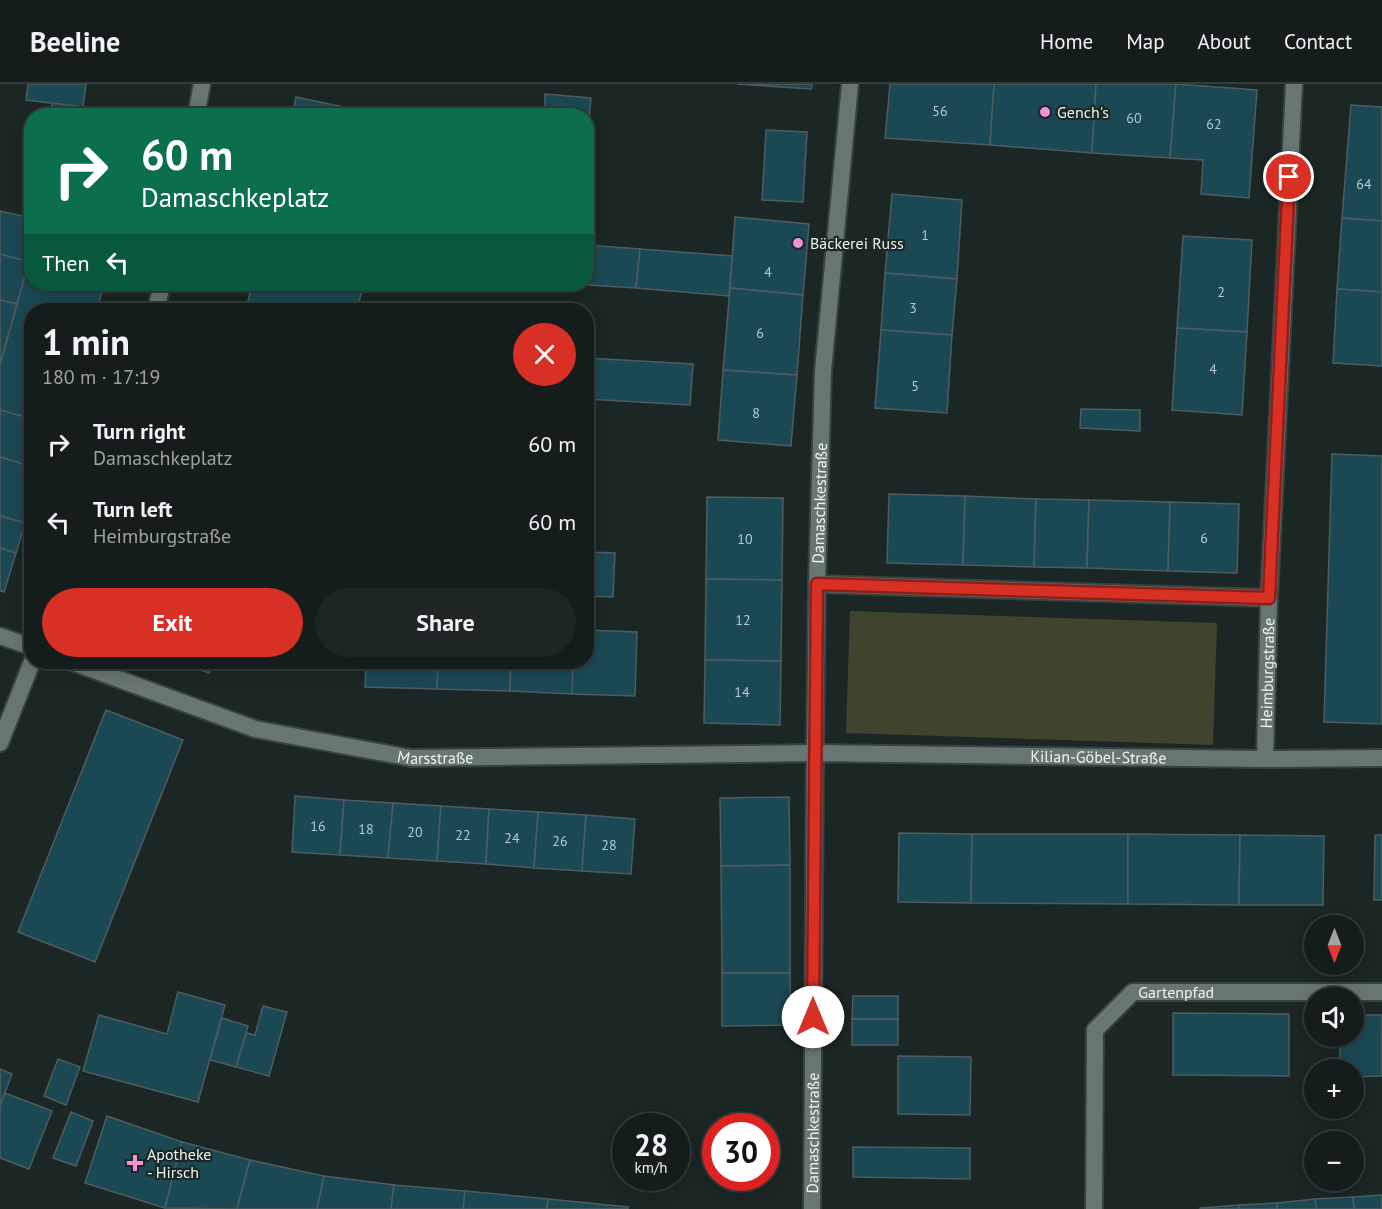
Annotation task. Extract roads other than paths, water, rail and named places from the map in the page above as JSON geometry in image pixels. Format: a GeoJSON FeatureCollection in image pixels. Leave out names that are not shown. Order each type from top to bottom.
{"type":"FeatureCollection","features":[{"type":"Feature","properties":{"kind":"street"},"geometry":{"type":"LineString","coordinates":[[198,108],[202,84]]}},
{"type":"Feature","properties":{"kind":"street","name":"Damaschkestraße"},"geometry":{"type":"LineString","coordinates":[[812,1209],[817,584],[823,371],[850,84]]}},
{"type":"Feature","properties":{"kind":"street","name":"Heimburgstraße"},"geometry":{"type":"LineString","coordinates":[[1265,759],[1269,598],[1294,84]]}},
{"type":"Feature","properties":{"kind":"street"},"geometry":{"type":"LineString","coordinates":[[817,584],[1269,598]]}},
{"type":"Feature","properties":{"kind":"street"},"geometry":{"type":"LineString","coordinates":[[0,636],[24,644]]}},
{"type":"Feature","properties":{"kind":"street"},"geometry":{"type":"LineString","coordinates":[[0,743],[29,669]]}},
{"type":"Feature","properties":{"kind":"street","name":"Marsstraße"},"geometry":{"type":"LineString","coordinates":[[91,669],[255,729],[411,758],[815,753]]}},
{"type":"Feature","properties":{"kind":"street","name":"Kilian-Göbel-Straße"},"geometry":{"type":"LineString","coordinates":[[815,753],[1265,759],[1382,758]]}},
{"type":"Feature","properties":{"kind":"street","name":"Gartenpfad"},"geometry":{"type":"LineString","coordinates":[[1094,1209],[1095,1030],[1133,992],[1382,992]]}},
{"type":"Feature","properties":{"kind":"place","name":"Gench's"},"geometry":{"type":"Point","coordinates":[1045,112]}},
{"type":"Feature","properties":{"kind":"place","name":"Bäckerei Russ"},"geometry":{"type":"Point","coordinates":[798,243]}},
{"type":"Feature","properties":{"kind":"place","name":"Apotheke - Hirsch"},"geometry":{"type":"Point","coordinates":[135,1163]}}]}
